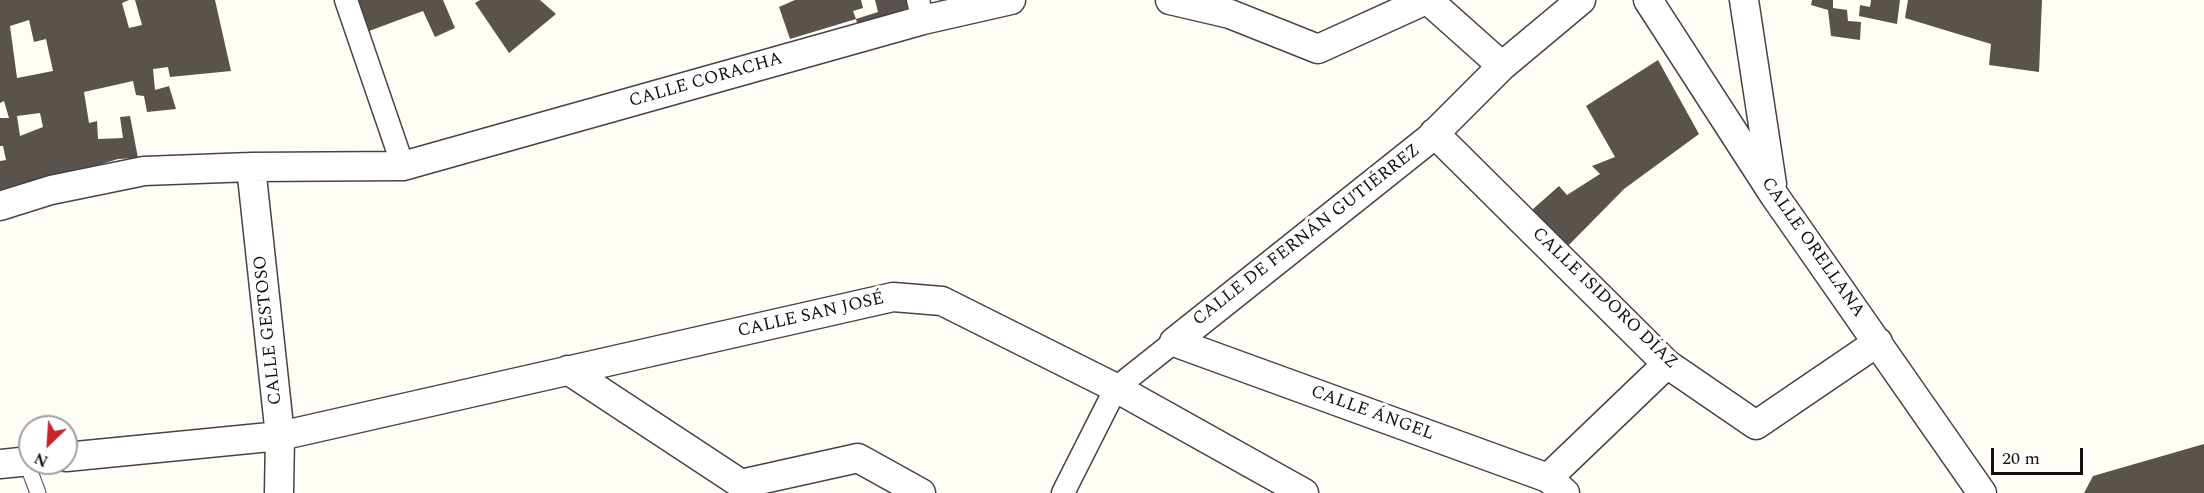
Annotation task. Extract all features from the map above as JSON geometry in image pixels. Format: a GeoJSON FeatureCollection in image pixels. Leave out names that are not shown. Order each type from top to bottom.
{"type":"FeatureCollection","features":[{"type":"Feature","properties":{"kind":"street"},"geometry":{"type":"LineString","coordinates":[[346,0],[403,166]]}},
{"type":"Feature","properties":{"kind":"street","name":"CALLE CORACHA"},"geometry":{"type":"LineString","coordinates":[[0,206],[51,190],[144,171],[251,167],[403,166],[921,10],[1011,0]]}},
{"type":"Feature","properties":{"kind":"street"},"geometry":{"type":"LineString","coordinates":[[1170,0],[1230,14],[1318,48],[1427,0],[1502,66]]}},
{"type":"Feature","properties":{"kind":"street","name":"CALLE DE FERNÁN GUTIÉRREZ"},"geometry":{"type":"LineString","coordinates":[[1063,493],[1116,388],[1434,133],[1502,66],[1581,0]]}},
{"type":"Feature","properties":{"kind":"street","name":"CALLE ORELLANA"},"geometry":{"type":"LineString","coordinates":[[1648,0],[1774,195],[1982,493]]}},
{"type":"Feature","properties":{"kind":"street"},"geometry":{"type":"LineString","coordinates":[[1744,0],[1774,195]]}},
{"type":"Feature","properties":{"kind":"street","name":"CALLE ISIDORO DÍAZ"},"geometry":{"type":"LineString","coordinates":[[1434,133],[1667,364],[1756,425],[1878,342]]}},
{"type":"Feature","properties":{"kind":"street","name":"CALLE GESTOSO"},"geometry":{"type":"LineString","coordinates":[[251,167],[280,436],[279,493]]}},
{"type":"Feature","properties":{"kind":"street","name":"CALLE SAN JOSÉ"},"geometry":{"type":"LineString","coordinates":[[78,456],[280,436],[893,297],[942,301],[1116,388],[1304,493]]}},
{"type":"Feature","properties":{"kind":"street","name":"CALLE ÁNGEL"},"geometry":{"type":"LineString","coordinates":[[1174,342],[1557,485]]}},
{"type":"Feature","properties":{"kind":"street"},"geometry":{"type":"LineString","coordinates":[[1557,485],[1667,364]]}},
{"type":"Feature","properties":{"kind":"street"},"geometry":{"type":"LineString","coordinates":[[568,370],[742,489],[858,458],[921,493]]}},
{"type":"Feature","properties":{"kind":"lane"},"geometry":{"type":"LineString","coordinates":[[27,475],[38,493]]}},
{"type":"Feature","properties":{"kind":"building"},"geometry":{"type":"Polygon","coordinates":[[[0,0],[129,0],[122,3],[129,28],[142,25],[135,0],[215,0],[231,71],[170,77],[168,67],[153,69],[155,90],[169,86],[176,109],[147,112],[144,96],[136,95],[133,81],[84,92],[89,123],[97,121],[98,139],[123,138],[120,117],[130,116],[138,158],[118,159],[0,195],[0,161],[6,160],[3,146],[0,146],[0,118],[9,118],[4,101],[0,103],[0,0]],[[29,20],[10,26],[17,78],[53,71],[46,39],[34,42],[29,20]],[[40,113],[17,116],[20,136],[43,127],[40,113]]]}},
{"type":"Feature","properties":{"kind":"building"},"geometry":{"type":"Polygon","coordinates":[[[358,0],[443,0],[455,28],[435,37],[423,11],[369,31],[358,0]]]}},
{"type":"Feature","properties":{"kind":"building"},"geometry":{"type":"Polygon","coordinates":[[[480,0],[540,0],[556,14],[509,53],[475,3],[480,0]]]}},
{"type":"Feature","properties":{"kind":"building"},"geometry":{"type":"Polygon","coordinates":[[[795,0],[861,0],[863,8],[853,11],[856,19],[790,39],[779,7],[795,0]]]}},
{"type":"Feature","properties":{"kind":"building"},"geometry":{"type":"Polygon","coordinates":[[[875,0],[909,0],[914,15],[859,31],[856,19],[878,12],[875,0]]]}},
{"type":"Feature","properties":{"kind":"building"},"geometry":{"type":"Polygon","coordinates":[[[1812,0],[1833,0],[1833,8],[1847,10],[1848,21],[1861,22],[1860,40],[1831,36],[1828,10],[1811,5],[1812,0]]]}},
{"type":"Feature","properties":{"kind":"building"},"geometry":{"type":"Polygon","coordinates":[[[1871,0],[1900,0],[1897,24],[1859,16],[1860,5],[1870,7],[1871,0]]]}},
{"type":"Feature","properties":{"kind":"building"},"geometry":{"type":"Polygon","coordinates":[[[1908,0],[2042,0],[2039,72],[1989,65],[1991,44],[1905,18],[1908,0]]]}},
{"type":"Feature","properties":{"kind":"building"},"geometry":{"type":"Polygon","coordinates":[[[1658,60],[1699,134],[1624,189],[1563,251],[1524,217],[1559,186],[1567,195],[1600,174],[1592,166],[1615,157],[1586,106],[1658,60]]]}},
{"type":"Feature","properties":{"kind":"building"},"geometry":{"type":"Polygon","coordinates":[[[2204,444],[2204,493],[2084,493],[2093,476],[2204,444]]]}}]}
